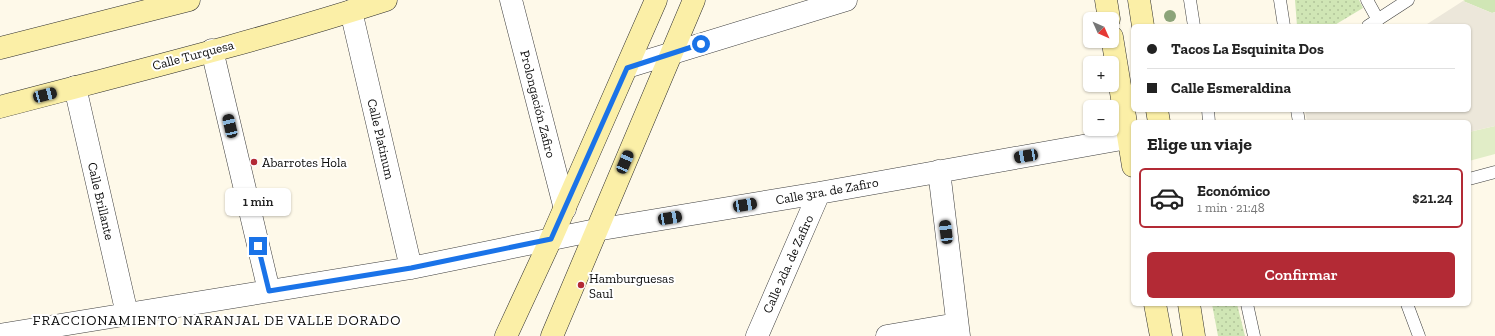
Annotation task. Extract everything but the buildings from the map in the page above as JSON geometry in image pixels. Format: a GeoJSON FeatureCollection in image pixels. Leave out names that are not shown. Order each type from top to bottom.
{"type":"FeatureCollection","features":[{"type":"Feature","properties":{"kind":"street"},"geometry":{"type":"LineString","coordinates":[[0,48],[189,0]]}},
{"type":"Feature","properties":{"kind":"street","name":"Calle Turquesa"},"geometry":{"type":"LineString","coordinates":[[0,107],[212,50],[386,0]]}},
{"type":"Feature","properties":{"kind":"street","name":"Prolongación Zafiro"},"geometry":{"type":"LineString","coordinates":[[512,0],[565,209]]}},
{"type":"Feature","properties":{"kind":"street"},"geometry":{"type":"LineString","coordinates":[[506,336],[565,209],[656,0]]}},
{"type":"Feature","properties":{"kind":"street"},"geometry":{"type":"LineString","coordinates":[[552,336],[694,0]]}},
{"type":"Feature","properties":{"kind":"street"},"geometry":{"type":"LineString","coordinates":[[627,68],[846,0]]}},
{"type":"Feature","properties":{"kind":"street"},"geometry":{"type":"LineString","coordinates":[[1106,0],[1108,12]]}},
{"type":"Feature","properties":{"kind":"street"},"geometry":{"type":"LineString","coordinates":[[1139,0],[1143,24]]}},
{"type":"Feature","properties":{"kind":"street","name":"Calle Platinum"},"geometry":{"type":"LineString","coordinates":[[351,11],[411,268]]}},
{"type":"Feature","properties":{"kind":"street"},"geometry":{"type":"LineString","coordinates":[[1114,48],[1131,138]]}},
{"type":"Feature","properties":{"kind":"street"},"geometry":{"type":"LineString","coordinates":[[212,50],[269,291]]}},
{"type":"Feature","properties":{"kind":"street","name":"Calle Brillante"},"geometry":{"type":"LineString","coordinates":[[75,87],[127,314]]}},
{"type":"Feature","properties":{"kind":"street","name":"Calle 3ra. de Zafiro"},"geometry":{"type":"LineString","coordinates":[[0,335],[411,268],[596,230],[820,193],[1131,138]]}},
{"type":"Feature","properties":{"kind":"street"},"geometry":{"type":"LineString","coordinates":[[887,336],[958,330],[939,171]]}},
{"type":"Feature","properties":{"kind":"street","name":"Calle 2da. de Zafiro"},"geometry":{"type":"LineString","coordinates":[[757,336],[820,193]]}},
{"type":"Feature","properties":{"kind":"street"},"geometry":{"type":"LineString","coordinates":[[1156,306],[1161,336]]}},
{"type":"Feature","properties":{"kind":"street"},"geometry":{"type":"LineString","coordinates":[[1189,306],[1194,336]]}},
{"type":"Feature","properties":{"kind":"lane"},"geometry":{"type":"LineString","coordinates":[[1190,0],[1194,24]]}},
{"type":"Feature","properties":{"kind":"lane"},"geometry":{"type":"LineString","coordinates":[[1280,0],[1284,24]]}},
{"type":"Feature","properties":{"kind":"lane"},"geometry":{"type":"LineString","coordinates":[[1367,0],[1373,23],[1408,0]]}},
{"type":"Feature","properties":{"kind":"lane"},"geometry":{"type":"LineString","coordinates":[[1471,178],[1495,172]]}},
{"type":"Feature","properties":{"kind":"lane"},"geometry":{"type":"LineString","coordinates":[[1247,306],[1254,336]]}},
{"type":"Feature","properties":{"kind":"lane"},"geometry":{"type":"LineString","coordinates":[[1408,306],[1419,336]]}},
{"type":"Feature","properties":{"kind":"green space"},"geometry":{"type":"Polygon","coordinates":[[[1295,0],[1359,0],[1363,8],[1336,24],[1297,24],[1295,0]]]}},
{"type":"Feature","properties":{"kind":"green space"},"geometry":{"type":"Polygon","coordinates":[[[1495,0],[1495,12],[1492,13],[1463,1],[1495,0]]]}},
{"type":"Feature","properties":{"kind":"green space"},"geometry":{"type":"Polygon","coordinates":[[[1495,126],[1495,154],[1471,160],[1471,132],[1495,126]]]}},
{"type":"Feature","properties":{"kind":"green space"},"geometry":{"type":"Polygon","coordinates":[[[1212,306],[1238,306],[1245,336],[1218,336],[1212,306]]]}},
{"type":"Feature","properties":{"kind":"shaded area"},"geometry":{"type":"Polygon","coordinates":[[[1463,1],[1492,13],[1495,12],[1495,126],[1471,132],[1471,120],[1307,120],[1305,112],[1471,112],[1471,24],[1427,24],[1463,1]]]}},
{"type":"Feature","properties":{"kind":"place","name":"Abarrotes Hola"},"geometry":{"type":"Point","coordinates":[254,162]}},
{"type":"Feature","properties":{"kind":"place","name":"Hamburguesas Saul"},"geometry":{"type":"Point","coordinates":[581,285]}},
{"type":"Feature","properties":{"kind":"district","name":"FRACCIONAMIENTO NARANJAL DE VALLE DORADO"},"geometry":{"type":"Point","coordinates":[217,320]}},
{"type":"Feature","properties":{"kind":"route"},"geometry":{"type":"LineString","coordinates":[[258,246],[269,291],[411,268],[551,239],[627,68],[701,44]]}}]}
